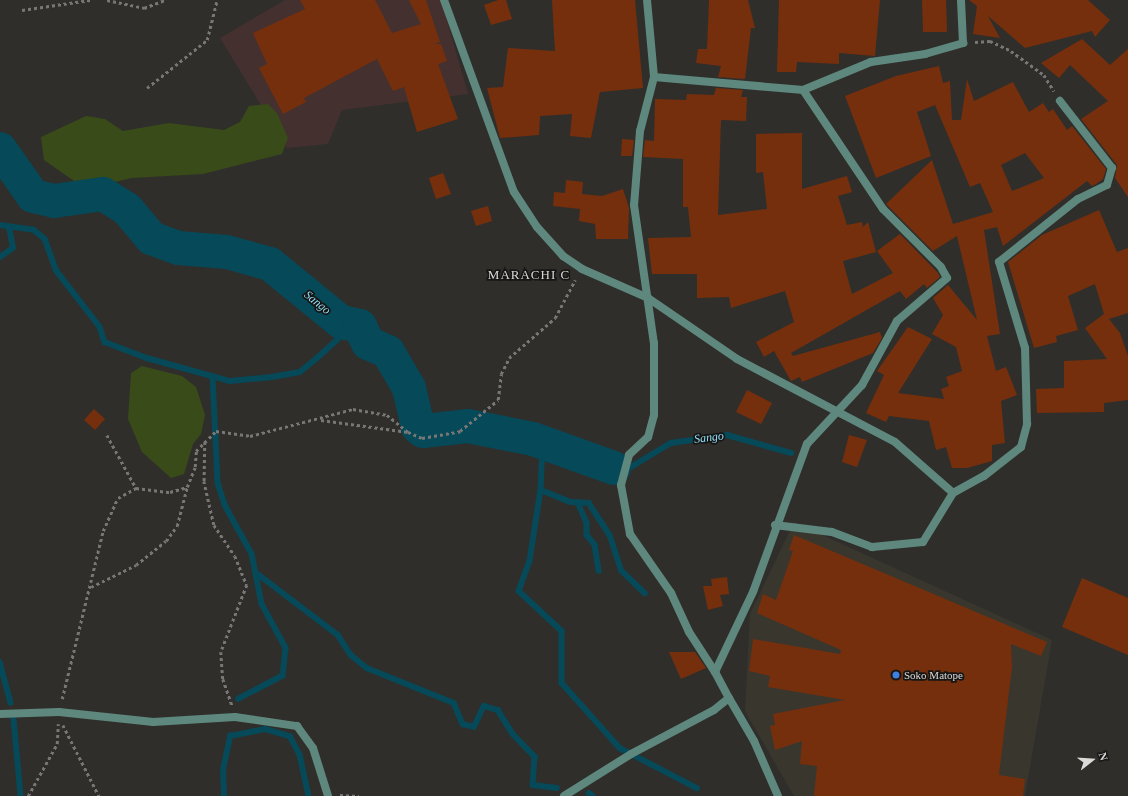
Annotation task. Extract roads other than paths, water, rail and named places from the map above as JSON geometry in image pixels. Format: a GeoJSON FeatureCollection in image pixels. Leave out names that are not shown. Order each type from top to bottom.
{"type":"FeatureCollection","features":[{"type":"Feature","properties":{"kind":"street"},"geometry":{"type":"LineString","coordinates":[[444,0],[514,192],[537,227],[563,256],[582,269],[648,298],[737,359],[895,442],[952,493]]}},
{"type":"Feature","properties":{"kind":"street"},"geometry":{"type":"LineString","coordinates":[[647,0],[654,77],[640,131],[634,206],[654,343],[654,415],[648,437],[629,455],[620,486],[630,534],[671,593],[689,632],[715,672],[728,698],[754,741],[778,796]]}},
{"type":"Feature","properties":{"kind":"street"},"geometry":{"type":"LineString","coordinates":[[654,77],[803,90],[871,62],[925,54],[963,43],[961,0]]}},
{"type":"Feature","properties":{"kind":"street"},"geometry":{"type":"LineString","coordinates":[[715,672],[753,592],[775,525],[807,444],[862,385],[897,321],[947,278],[941,267],[883,208],[803,90]]}},
{"type":"Feature","properties":{"kind":"street"},"geometry":{"type":"LineString","coordinates":[[775,525],[832,532],[872,547],[923,542],[952,493],[984,476],[1021,448],[1027,424],[1025,348],[999,262],[1078,199],[1108,185],[1112,168],[1060,101]]}},
{"type":"Feature","properties":{"kind":"street"},"geometry":{"type":"LineString","coordinates":[[564,796],[631,754],[714,710],[728,698]]}},
{"type":"Feature","properties":{"kind":"street"},"geometry":{"type":"LineString","coordinates":[[0,714],[59,715],[153,722],[235,717],[297,726],[313,748],[328,796]]}},
{"type":"Feature","properties":{"kind":"waterway","name":"Sango"},"geometry":{"type":"LineString","coordinates":[[0,149],[33,196],[54,201],[103,194],[127,209],[151,238],[178,248],[227,252],[270,264],[341,322],[360,326],[368,343],[388,352],[409,388],[418,427],[423,431],[468,426],[533,439],[614,468]]}},
{"type":"Feature","properties":{"kind":"waterway"},"geometry":{"type":"LineString","coordinates":[[0,225],[34,230],[45,239],[56,270],[100,327],[105,342],[147,358],[230,381],[272,377],[300,372],[337,340],[341,322]]}},
{"type":"Feature","properties":{"kind":"waterway"},"geometry":{"type":"LineString","coordinates":[[0,257],[13,248],[9,227]]}},
{"type":"Feature","properties":{"kind":"waterway"},"geometry":{"type":"LineString","coordinates":[[213,376],[218,483],[225,505],[252,554],[262,604],[286,648],[283,676],[239,699]]}},
{"type":"Feature","properties":{"kind":"waterway","name":"Sango"},"geometry":{"type":"LineString","coordinates":[[631,467],[671,443],[727,435],[792,453]]}},
{"type":"Feature","properties":{"kind":"waterway"},"geometry":{"type":"LineString","coordinates":[[543,445],[541,490],[571,502],[589,503],[610,535],[622,571],[645,593]]}},
{"type":"Feature","properties":{"kind":"waterway"},"geometry":{"type":"LineString","coordinates":[[541,490],[530,561],[519,591],[562,631],[562,683],[620,748],[697,788]]}},
{"type":"Feature","properties":{"kind":"waterway"},"geometry":{"type":"LineString","coordinates":[[578,502],[587,523],[587,535],[595,545],[599,571]]}},
{"type":"Feature","properties":{"kind":"waterway"},"geometry":{"type":"LineString","coordinates":[[259,575],[338,635],[351,655],[367,668],[454,703],[463,724],[474,727],[484,706],[498,710],[513,734],[535,757],[533,785],[557,788]]}},
{"type":"Feature","properties":{"kind":"waterway"},"geometry":{"type":"LineString","coordinates":[[0,662],[11,703]]}},
{"type":"Feature","properties":{"kind":"waterway"},"geometry":{"type":"LineString","coordinates":[[14,719],[21,796]]}},
{"type":"Feature","properties":{"kind":"waterway"},"geometry":{"type":"LineString","coordinates":[[224,796],[223,770],[230,736],[265,729],[290,736],[300,755],[309,796]]}},
{"type":"Feature","properties":{"kind":"waterway"},"geometry":{"type":"LineString","coordinates":[[589,793],[593,796]]}},
{"type":"Feature","properties":{"kind":"place","name":"Soko Matope"},"geometry":{"type":"Point","coordinates":[896,675]}},
{"type":"Feature","properties":{"kind":"district","name":"MARACHI C"},"geometry":{"type":"Point","coordinates":[529,275]}}]}
